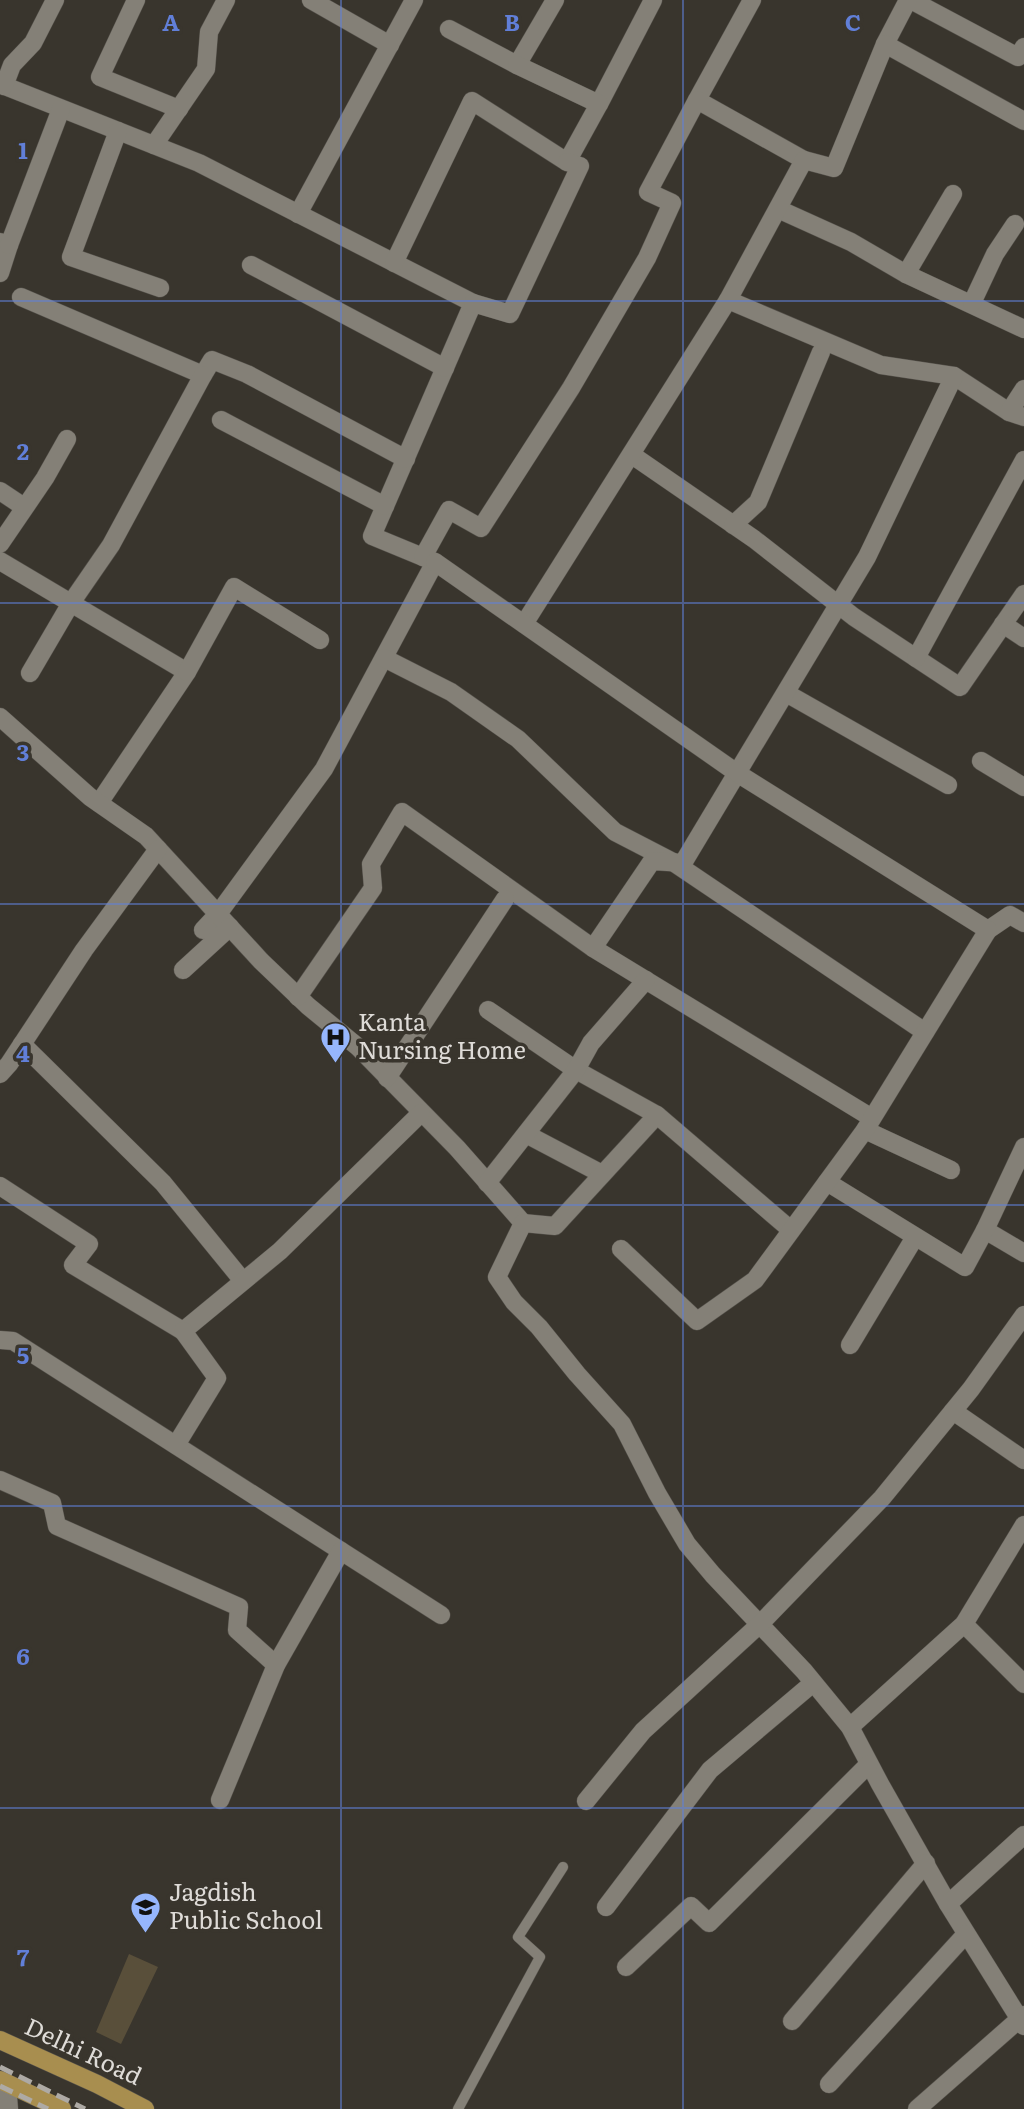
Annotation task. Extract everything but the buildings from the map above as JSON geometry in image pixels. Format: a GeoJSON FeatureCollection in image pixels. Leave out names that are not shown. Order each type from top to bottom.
{"type":"FeatureCollection","features":[{"type":"Feature","properties":{"kind":"main road","name":"Delhi Road"},"geometry":{"type":"LineString","coordinates":[[0,2040],[145,2109]]}},
{"type":"Feature","properties":{"kind":"main road"},"geometry":{"type":"LineString","coordinates":[[4,2082],[62,2109]]}},
{"type":"Feature","properties":{"kind":"street"},"geometry":{"type":"LineString","coordinates":[[55,0],[33,43],[12,65],[2,85],[199,163],[298,214],[394,263],[473,303],[510,314],[580,166],[567,162],[472,101],[394,263]]}},
{"type":"Feature","properties":{"kind":"street"},"geometry":{"type":"LineString","coordinates":[[136,0],[100,77],[179,109]]}},
{"type":"Feature","properties":{"kind":"street"},"geometry":{"type":"LineString","coordinates":[[154,145],[206,69],[209,32],[226,0]]}},
{"type":"Feature","properties":{"kind":"street"},"geometry":{"type":"LineString","coordinates":[[311,0],[390,45]]}},
{"type":"Feature","properties":{"kind":"street"},"geometry":{"type":"LineString","coordinates":[[298,214],[414,0]]}},
{"type":"Feature","properties":{"kind":"street"},"geometry":{"type":"LineString","coordinates":[[517,65],[555,0]]}},
{"type":"Feature","properties":{"kind":"street"},"geometry":{"type":"LineString","coordinates":[[567,162],[653,0]]}},
{"type":"Feature","properties":{"kind":"street"},"geometry":{"type":"LineString","coordinates":[[183,970],[224,921],[324,769],[384,658],[449,510],[481,528],[571,388],[647,258],[672,203],[648,192],[752,0]]}},
{"type":"Feature","properties":{"kind":"street"},"geometry":{"type":"LineString","coordinates":[[697,100],[804,160],[834,168],[885,44],[909,0],[1018,57],[1024,47]]}},
{"type":"Feature","properties":{"kind":"street"},"geometry":{"type":"LineString","coordinates":[[449,29],[599,104]]}},
{"type":"Feature","properties":{"kind":"street"},"geometry":{"type":"LineString","coordinates":[[885,44],[1024,121]]}},
{"type":"Feature","properties":{"kind":"street"},"geometry":{"type":"LineString","coordinates":[[0,273],[4,244],[61,109]]}},
{"type":"Feature","properties":{"kind":"street"},"geometry":{"type":"LineString","coordinates":[[118,131],[71,257],[160,288]]}},
{"type":"Feature","properties":{"kind":"street"},"geometry":{"type":"LineString","coordinates":[[524,624],[728,300],[804,160]]}},
{"type":"Feature","properties":{"kind":"street"},"geometry":{"type":"LineString","coordinates":[[906,274],[953,194]]}},
{"type":"Feature","properties":{"kind":"street"},"geometry":{"type":"LineString","coordinates":[[778,209],[851,242],[906,274],[1024,329]]}},
{"type":"Feature","properties":{"kind":"street"},"geometry":{"type":"LineString","coordinates":[[972,303],[995,254],[1015,225]]}},
{"type":"Feature","properties":{"kind":"street"},"geometry":{"type":"LineString","coordinates":[[251,265],[445,368]]}},
{"type":"Feature","properties":{"kind":"street"},"geometry":{"type":"LineString","coordinates":[[21,297],[203,375]]}},
{"type":"Feature","properties":{"kind":"street"},"geometry":{"type":"LineString","coordinates":[[728,300],[881,365],[954,376],[1017,414],[1024,389]]}},
{"type":"Feature","properties":{"kind":"street"},"geometry":{"type":"LineString","coordinates":[[473,303],[372,536],[429,560],[737,774],[988,930]]}},
{"type":"Feature","properties":{"kind":"street"},"geometry":{"type":"LineString","coordinates":[[733,525],[758,502],[821,352]]}},
{"type":"Feature","properties":{"kind":"street"},"geometry":{"type":"LineString","coordinates":[[30,673],[71,603],[111,545],[212,360],[247,374],[406,459]]}},
{"type":"Feature","properties":{"kind":"street"},"geometry":{"type":"LineString","coordinates":[[593,948],[652,861],[683,863],[867,557],[954,376]]}},
{"type":"Feature","properties":{"kind":"street"},"geometry":{"type":"LineString","coordinates":[[221,420],[385,506]]}},
{"type":"Feature","properties":{"kind":"street"},"geometry":{"type":"LineString","coordinates":[[0,544],[46,478],[67,439]]}},
{"type":"Feature","properties":{"kind":"street"},"geometry":{"type":"LineString","coordinates":[[632,455],[733,525],[854,617],[960,687],[1024,594]]}},
{"type":"Feature","properties":{"kind":"street"},"geometry":{"type":"LineString","coordinates":[[916,658],[1024,460]]}},
{"type":"Feature","properties":{"kind":"street"},"geometry":{"type":"LineString","coordinates":[[0,491],[24,507]]}},
{"type":"Feature","properties":{"kind":"street"},"geometry":{"type":"LineString","coordinates":[[0,561],[187,673]]}},
{"type":"Feature","properties":{"kind":"street"},"geometry":{"type":"LineString","coordinates":[[99,803],[187,673],[234,587],[320,640]]}},
{"type":"Feature","properties":{"kind":"street"},"geometry":{"type":"LineString","coordinates":[[1003,624],[1024,638]]}},
{"type":"Feature","properties":{"kind":"street"},"geometry":{"type":"LineString","coordinates":[[384,658],[451,692],[518,739],[615,832],[673,863],[925,1032]]}},
{"type":"Feature","properties":{"kind":"street"},"geometry":{"type":"LineString","coordinates":[[786,693],[948,785]]}},
{"type":"Feature","properties":{"kind":"street"},"geometry":{"type":"LineString","coordinates":[[2,722],[99,803],[146,836],[299,997],[358,1047],[457,1148],[523,1223],[555,1226],[657,1115]]}},
{"type":"Feature","properties":{"kind":"street"},"geometry":{"type":"LineString","coordinates":[[981,761],[1024,787]]}},
{"type":"Feature","properties":{"kind":"street"},"geometry":{"type":"LineString","coordinates":[[299,997],[373,888],[371,864],[402,812],[593,948],[869,1124],[951,1171]]}},
{"type":"Feature","properties":{"kind":"street"},"geometry":{"type":"LineString","coordinates":[[0,1074],[84,950],[158,849]]}},
{"type":"Feature","properties":{"kind":"street"},"geometry":{"type":"LineString","coordinates":[[387,1078],[505,899]]}},
{"type":"Feature","properties":{"kind":"street"},"geometry":{"type":"LineString","coordinates":[[621,1249],[697,1321],[755,1280],[869,1124],[988,930],[1010,915],[1024,923]]}},
{"type":"Feature","properties":{"kind":"street"},"geometry":{"type":"LineString","coordinates":[[203,930],[224,921]]}},
{"type":"Feature","properties":{"kind":"street"},"geometry":{"type":"LineString","coordinates":[[487,1183],[576,1070],[591,1043],[646,980]]}},
{"type":"Feature","properties":{"kind":"street"},"geometry":{"type":"LineString","coordinates":[[488,1010],[576,1070],[657,1115],[791,1230]]}},
{"type":"Feature","properties":{"kind":"street"},"geometry":{"type":"LineString","coordinates":[[22,1044],[163,1183],[243,1281]]}},
{"type":"Feature","properties":{"kind":"street"},"geometry":{"type":"LineString","coordinates":[[183,1331],[280,1251],[421,1113]]}},
{"type":"Feature","properties":{"kind":"street"},"geometry":{"type":"LineString","coordinates":[[526,1134],[602,1174]]}},
{"type":"Feature","properties":{"kind":"street"},"geometry":{"type":"LineString","coordinates":[[827,1182],[965,1267],[1024,1147]]}},
{"type":"Feature","properties":{"kind":"street"},"geometry":{"type":"LineString","coordinates":[[0,1186],[89,1244],[73,1265],[183,1331],[218,1378],[176,1446]]}},
{"type":"Feature","properties":{"kind":"street"},"geometry":{"type":"LineString","coordinates":[[523,1223],[497,1277],[514,1302],[539,1327],[622,1424],[687,1544],[850,1727],[948,1904],[1023,2020],[917,2109]]}},
{"type":"Feature","properties":{"kind":"street"},"geometry":{"type":"LineString","coordinates":[[985,1230],[1024,1253]]}},
{"type":"Feature","properties":{"kind":"street"},"geometry":{"type":"LineString","coordinates":[[850,1345],[915,1237]]}},
{"type":"Feature","properties":{"kind":"street"},"geometry":{"type":"LineString","coordinates":[[586,1801],[643,1731],[759,1625],[882,1498],[971,1389],[1024,1315]]}},
{"type":"Feature","properties":{"kind":"street"},"geometry":{"type":"LineString","coordinates":[[0,1340],[13,1341],[442,1615]]}},
{"type":"Feature","properties":{"kind":"street"},"geometry":{"type":"LineString","coordinates":[[953,1411],[1024,1460]]}},
{"type":"Feature","properties":{"kind":"street"},"geometry":{"type":"LineString","coordinates":[[0,1480],[52,1503],[57,1526],[239,1607],[237,1630],[276,1665]]}},
{"type":"Feature","properties":{"kind":"street"},"geometry":{"type":"LineString","coordinates":[[850,1727],[964,1624],[1024,1525]]}},
{"type":"Feature","properties":{"kind":"street"},"geometry":{"type":"LineString","coordinates":[[220,1800],[276,1665],[341,1551]]}},
{"type":"Feature","properties":{"kind":"street"},"geometry":{"type":"LineString","coordinates":[[964,1624],[1024,1684]]}},
{"type":"Feature","properties":{"kind":"street"},"geometry":{"type":"LineString","coordinates":[[606,1907],[710,1770],[813,1683]]}},
{"type":"Feature","properties":{"kind":"street"},"geometry":{"type":"LineString","coordinates":[[626,1967],[691,1906],[709,1923],[869,1764]]}},
{"type":"Feature","properties":{"kind":"street"},"geometry":{"type":"LineString","coordinates":[[948,1904],[1024,1835]]}},
{"type":"Feature","properties":{"kind":"street"},"geometry":{"type":"LineString","coordinates":[[792,2021],[926,1863]]}},
{"type":"Feature","properties":{"kind":"street"},"geometry":{"type":"LineString","coordinates":[[829,2084],[966,1934]]}},
{"type":"Feature","properties":{"kind":"street"},"geometry":{"type":"LineString","coordinates":[[4,2082],[9,2109]]}},
{"type":"Feature","properties":{"kind":"lane"},"geometry":{"type":"LineString","coordinates":[[458,2109],[540,1957],[518,1937],[563,1867]]}},
{"type":"Feature","properties":{"kind":"shaded area"},"geometry":{"type":"Polygon","coordinates":[[[129,1954],[158,1967],[121,2044],[96,2032],[129,1954]]]}},
{"type":"Feature","properties":{"kind":"railway"},"geometry":{"type":"LineString","coordinates":[[0,2067],[85,2109]]}},
{"type":"Feature","properties":{"kind":"railway"},"geometry":{"type":"LineString","coordinates":[[0,2086],[48,2109]]}},
{"type":"Feature","properties":{"kind":"place","name":"Kanta Nursing Home"},"geometry":{"type":"Point","coordinates":[335,1064]}},
{"type":"Feature","properties":{"kind":"place","name":"Jagdish Public School"},"geometry":{"type":"Point","coordinates":[146,1934]}}]}
